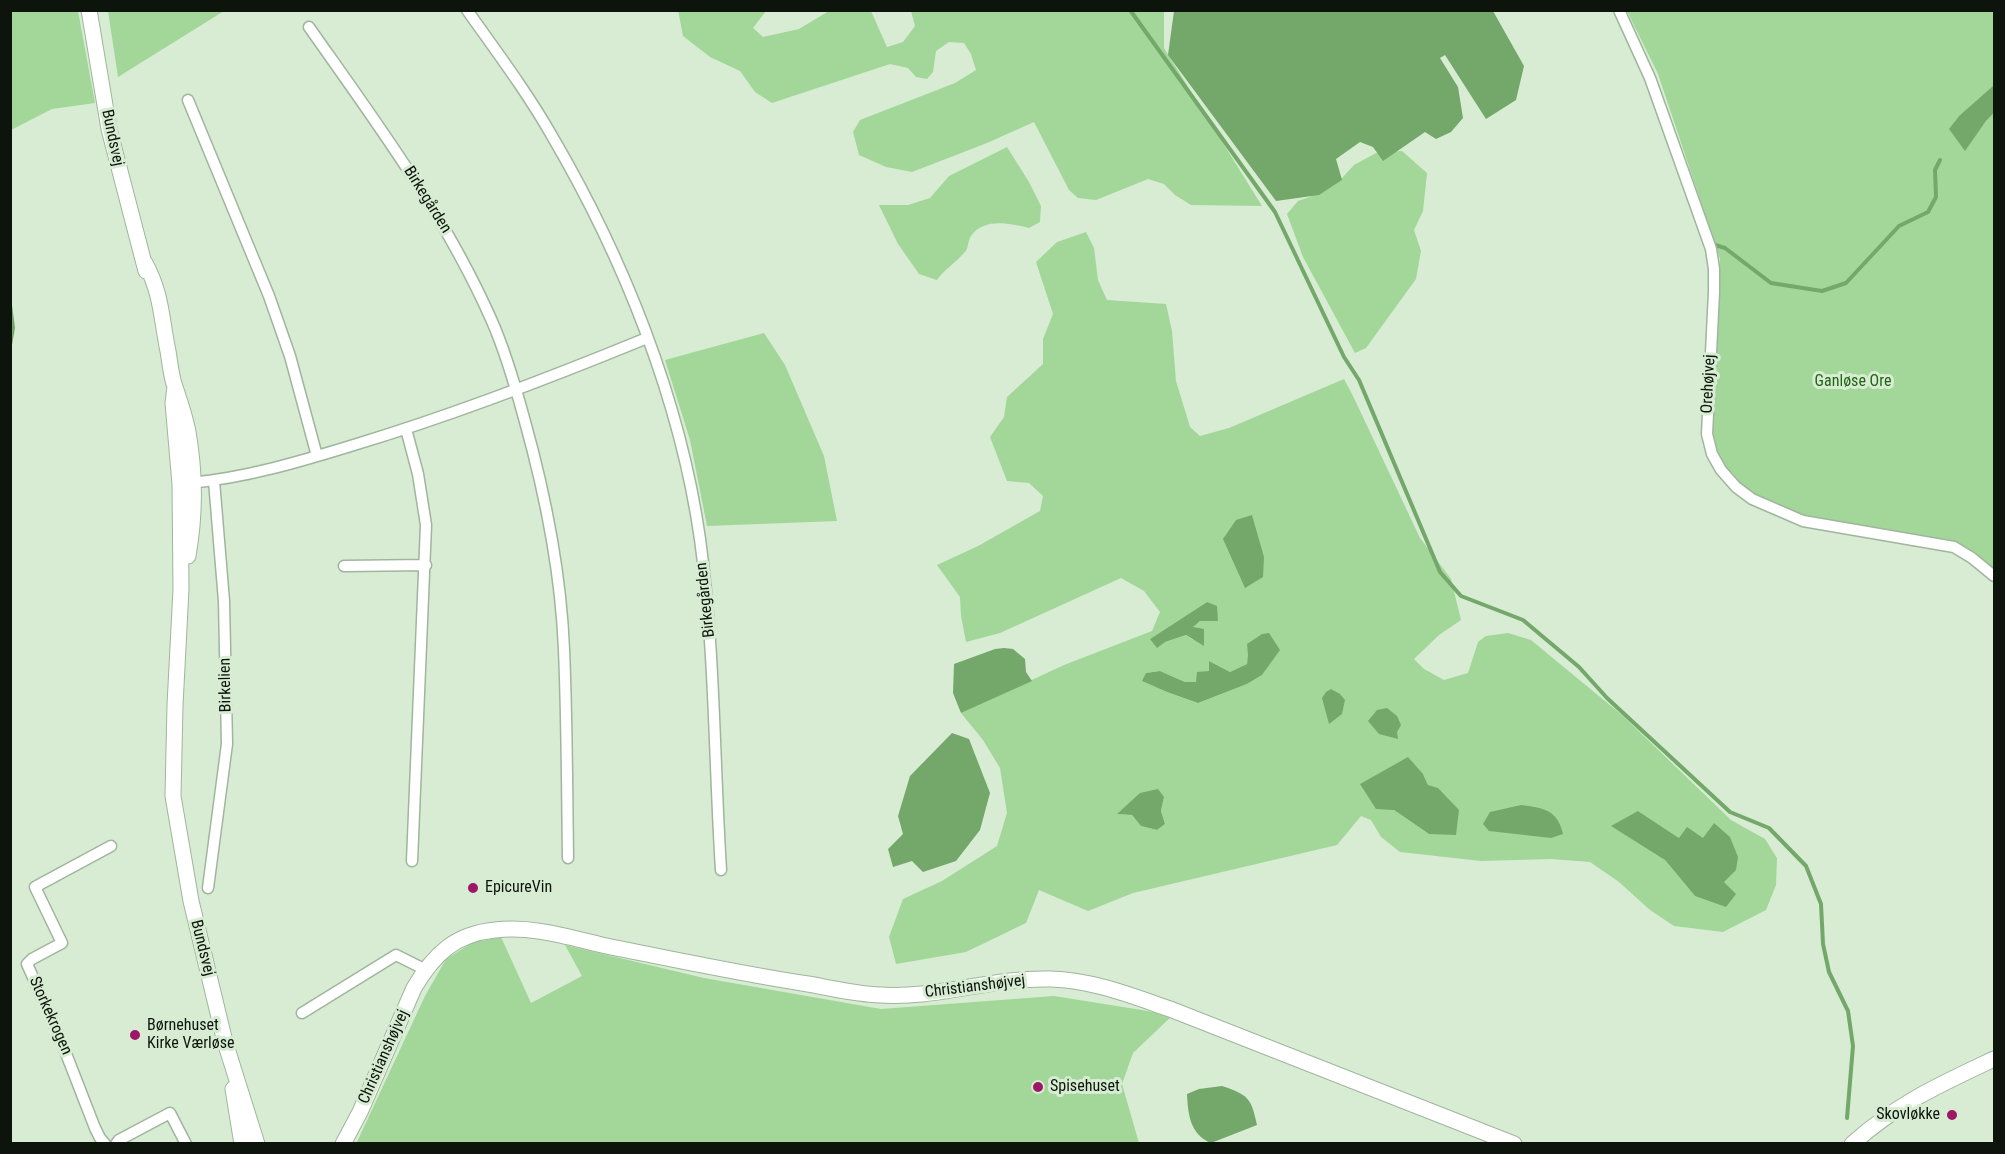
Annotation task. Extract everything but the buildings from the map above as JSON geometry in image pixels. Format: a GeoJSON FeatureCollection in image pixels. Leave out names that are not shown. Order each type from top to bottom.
{"type":"FeatureCollection","features":[{"type":"Feature","properties":{"kind":"street","name":"Bundsvej"},"geometry":{"type":"LineString","coordinates":[[89,10],[109,129],[145,263],[154,279],[161,301],[162,322],[175,387],[173,403],[193,527],[181,589],[173,796],[191,901],[225,1042],[242,1143]]}},
{"type":"Feature","properties":{"kind":"street","name":"Birkegården"},"geometry":{"type":"LineString","coordinates":[[467,10],[551,134],[590,203],[622,271],[647,338],[680,445],[700,542],[712,665],[722,870]]}},
{"type":"Feature","properties":{"kind":"street","name":"Orehøjvej"},"geometry":{"type":"LineString","coordinates":[[1618,10],[1650,78],[1711,249],[1714,292],[1707,434],[1712,454],[1721,470],[1736,488],[1752,499],[1803,521],[1954,547],[1995,576]]}},
{"type":"Feature","properties":{"kind":"street","name":"Birkegården"},"geometry":{"type":"LineString","coordinates":[[309,27],[408,169],[451,238],[491,320],[516,390],[538,468],[555,556],[564,648],[568,858]]}},
{"type":"Feature","properties":{"kind":"street"},"geometry":{"type":"LineString","coordinates":[[188,100],[269,296],[290,356],[317,456]]}},
{"type":"Feature","properties":{"kind":"street"},"geometry":{"type":"LineString","coordinates":[[186,484],[214,481],[317,456],[406,429],[516,390],[647,338]]}},
{"type":"Feature","properties":{"kind":"street"},"geometry":{"type":"LineString","coordinates":[[406,429],[418,474],[426,525],[412,861]]}},
{"type":"Feature","properties":{"kind":"street","name":"Birkelien"},"geometry":{"type":"LineString","coordinates":[[208,888],[227,744],[224,601],[214,481]]}},
{"type":"Feature","properties":{"kind":"street"},"geometry":{"type":"LineString","coordinates":[[344,566],[426,565]]}},
{"type":"Feature","properties":{"kind":"street","name":"Storkekrogen"},"geometry":{"type":"LineString","coordinates":[[105,1143],[99,1138],[58,1033],[27,964],[33,958],[62,943],[35,887],[111,846]]}},
{"type":"Feature","properties":{"kind":"street","name":"Christianshøjvej"},"geometry":{"type":"LineString","coordinates":[[343,1143],[360,1112],[414,988],[426,970],[440,953],[455,941],[473,933],[519,928],[758,976],[878,995],[919,995],[1016,981],[1052,979],[1084,983],[1119,991],[1170,1009],[1514,1143]]}},
{"type":"Feature","properties":{"kind":"street"},"geometry":{"type":"LineString","coordinates":[[302,1013],[396,955],[426,970]]}},
{"type":"Feature","properties":{"kind":"street","name":"Bundsvej"},"geometry":{"type":"LineString","coordinates":[[225,1042],[257,1143]]}},
{"type":"Feature","properties":{"kind":"street"},"geometry":{"type":"LineString","coordinates":[[1852,1143],[1893,1110],[1922,1093],[1995,1059]]}},
{"type":"Feature","properties":{"kind":"street"},"geometry":{"type":"LineString","coordinates":[[116,1143],[170,1113],[186,1143]]}},
{"type":"Feature","properties":{"kind":"green space"},"geometry":{"type":"Polygon","coordinates":[[[11,10],[78,11],[95,103],[52,109],[11,130],[11,10]]]}},
{"type":"Feature","properties":{"kind":"green space"},"geometry":{"type":"Polygon","coordinates":[[[108,10],[224,11],[118,77],[108,10]]]}},
{"type":"Feature","properties":{"kind":"green space"},"geometry":{"type":"Polygon","coordinates":[[[678,10],[766,11],[753,28],[763,37],[799,29],[829,11],[871,11],[887,47],[903,42],[915,26],[911,11],[1164,11],[1164,48],[1262,206],[1191,205],[1175,195],[1164,184],[1148,179],[1096,200],[1078,198],[1069,190],[1034,122],[912,172],[886,167],[859,155],[853,132],[860,120],[955,83],[976,70],[971,54],[964,43],[949,42],[936,51],[933,72],[927,79],[916,77],[908,68],[890,64],[772,103],[755,92],[740,71],[710,57],[683,36],[678,10]]]}},
{"type":"Feature","properties":{"kind":"green space","name":"Ganløse Ore"},"geometry":{"type":"Polygon","coordinates":[[[1627,11],[1994,11],[1994,85],[1960,115],[1965,150],[1994,113],[1994,577],[1945,542],[1804,517],[1742,491],[1722,467],[1709,434],[1720,259],[1658,74],[1627,11]]]}},
{"type":"Feature","properties":{"kind":"green space"},"geometry":{"type":"Polygon","coordinates":[[[1007,147],[1041,206],[1040,222],[1029,228],[998,223],[983,226],[971,236],[966,251],[937,280],[919,274],[898,244],[879,205],[908,205],[930,198],[949,176],[1007,147]]]}},
{"type":"Feature","properties":{"kind":"green space"},"geometry":{"type":"Polygon","coordinates":[[[1402,151],[1427,173],[1423,211],[1414,230],[1421,251],[1416,279],[1366,348],[1355,353],[1303,257],[1287,214],[1298,201],[1318,194],[1342,178],[1354,165],[1378,152],[1402,151]]]}},
{"type":"Feature","properties":{"kind":"green space"},"geometry":{"type":"Polygon","coordinates":[[[1086,232],[1094,248],[1098,280],[1107,300],[1166,304],[1172,331],[1176,381],[1190,427],[1200,436],[1229,428],[1344,379],[1420,538],[1451,579],[1461,620],[1439,635],[1414,659],[1424,669],[1444,680],[1468,673],[1478,642],[1486,636],[1508,633],[1531,640],[1622,715],[1731,820],[1765,839],[1777,858],[1776,885],[1766,910],[1723,932],[1674,926],[1650,910],[1619,882],[1590,862],[1551,859],[1481,861],[1400,852],[1381,837],[1371,820],[1361,816],[1337,845],[1133,893],[1088,911],[1039,890],[1026,923],[966,952],[896,964],[889,937],[903,899],[942,881],[997,846],[1007,813],[1000,768],[983,740],[961,713],[1064,665],[1152,631],[1160,612],[1144,591],[1121,578],[1000,633],[966,642],[960,597],[937,565],[978,546],[1040,511],[1043,496],[1029,483],[1007,481],[990,437],[1004,417],[1007,397],[1043,364],[1043,339],[1053,314],[1036,262],[1057,242],[1086,232]],[[1207,602],[1150,639],[1165,642],[1186,635],[1193,640],[1192,627],[1200,621],[1207,602]],[[1247,644],[1249,655],[1247,664],[1230,672],[1209,661],[1209,672],[1196,682],[1185,682],[1160,671],[1146,673],[1143,681],[1198,703],[1247,684],[1262,675],[1274,657],[1247,644]],[[1423,774],[1394,810],[1429,834],[1428,785],[1423,774]],[[1164,797],[1128,805],[1118,814],[1132,815],[1141,826],[1157,830],[1165,824],[1161,811],[1164,797]],[[1521,805],[1533,835],[1551,838],[1521,805]],[[1638,811],[1665,860],[1695,896],[1724,882],[1714,823],[1703,839],[1679,838],[1638,811]]]}},
{"type":"Feature","properties":{"kind":"green space"},"geometry":{"type":"Polygon","coordinates":[[[764,333],[785,365],[824,456],[837,521],[707,526],[690,440],[665,360],[764,333]]]}},
{"type":"Feature","properties":{"kind":"green space"},"geometry":{"type":"Polygon","coordinates":[[[501,937],[531,1003],[582,976],[565,945],[704,978],[881,1009],[1054,996],[1173,1015],[1133,1053],[1122,1084],[1139,1143],[356,1144],[425,996],[446,959],[472,943],[501,937]]]}},
{"type":"Feature","properties":{"kind":"shaded area"},"geometry":{"type":"Polygon","coordinates":[[[1174,11],[1493,11],[1524,66],[1516,100],[1486,119],[1445,55],[1440,58],[1458,87],[1463,118],[1451,132],[1436,139],[1425,132],[1383,161],[1373,147],[1360,142],[1336,159],[1342,180],[1319,195],[1276,201],[1168,55],[1174,11]]]}},
{"type":"Feature","properties":{"kind":"shaded area"},"geometry":{"type":"Polygon","coordinates":[[[1994,85],[1994,113],[1965,151],[1949,129],[1960,115],[1994,85]]]}},
{"type":"Feature","properties":{"kind":"shaded area"},"geometry":{"type":"Polygon","coordinates":[[[1252,515],[1264,557],[1263,577],[1245,588],[1223,539],[1236,520],[1252,515]]]}},
{"type":"Feature","properties":{"kind":"shaded area"},"geometry":{"type":"Polygon","coordinates":[[[1207,602],[1217,606],[1218,621],[1200,621],[1193,627],[1204,629],[1204,646],[1186,635],[1165,642],[1157,648],[1150,639],[1207,602]]]}},
{"type":"Feature","properties":{"kind":"shaded area"},"geometry":{"type":"Polygon","coordinates":[[[1269,633],[1280,650],[1262,675],[1247,684],[1198,703],[1142,681],[1146,673],[1160,671],[1185,682],[1196,682],[1197,672],[1209,671],[1209,661],[1230,672],[1247,664],[1247,644],[1262,634],[1269,633]]]}},
{"type":"Feature","properties":{"kind":"shaded area"},"geometry":{"type":"Polygon","coordinates":[[[1004,648],[1013,649],[1025,659],[1026,672],[1032,681],[961,713],[953,693],[954,664],[1004,648]]]}},
{"type":"Feature","properties":{"kind":"shaded area"},"geometry":{"type":"Polygon","coordinates":[[[1331,689],[1345,700],[1342,714],[1329,724],[1322,698],[1331,689]]]}},
{"type":"Feature","properties":{"kind":"shaded area"},"geometry":{"type":"Polygon","coordinates":[[[1387,708],[1397,716],[1401,725],[1397,732],[1398,739],[1379,734],[1368,721],[1377,710],[1387,708]]]}},
{"type":"Feature","properties":{"kind":"shaded area"},"geometry":{"type":"Polygon","coordinates":[[[952,733],[969,739],[990,793],[980,830],[956,861],[923,872],[912,861],[893,867],[888,849],[903,834],[898,816],[910,776],[952,733]]]}},
{"type":"Feature","properties":{"kind":"shaded area"},"geometry":{"type":"Polygon","coordinates":[[[1408,757],[1423,774],[1428,785],[1438,788],[1459,810],[1456,835],[1429,834],[1394,810],[1376,809],[1360,784],[1408,757]]]}},
{"type":"Feature","properties":{"kind":"shaded area"},"geometry":{"type":"Polygon","coordinates":[[[1158,789],[1164,797],[1161,811],[1165,824],[1157,830],[1141,826],[1132,815],[1117,814],[1140,793],[1158,789]]]}},
{"type":"Feature","properties":{"kind":"shaded area"},"geometry":{"type":"Polygon","coordinates":[[[1521,805],[1548,811],[1557,819],[1563,834],[1551,838],[1489,831],[1483,824],[1490,812],[1521,805]]]}},
{"type":"Feature","properties":{"kind":"shaded area"},"geometry":{"type":"Polygon","coordinates":[[[1638,811],[1679,838],[1687,827],[1703,838],[1714,823],[1730,837],[1738,857],[1736,870],[1724,882],[1736,894],[1726,907],[1695,896],[1665,860],[1611,826],[1638,811]]]}},
{"type":"Feature","properties":{"kind":"shaded area"},"geometry":{"type":"Polygon","coordinates":[[[1222,1086],[1247,1098],[1253,1108],[1257,1125],[1211,1143],[1194,1129],[1189,1116],[1187,1094],[1199,1089],[1222,1086]]]}},
{"type":"Feature","properties":{"kind":"waterway"},"geometry":{"type":"LineString","coordinates":[[1130,10],[1275,212],[1344,357],[1359,380],[1440,572],[1461,596],[1523,620],[1579,667],[1607,698],[1730,812],[1769,828],[1806,866],[1821,904],[1823,944],[1829,972],[1848,1011],[1853,1046],[1847,1118]]}},
{"type":"Feature","properties":{"kind":"waterway"},"geometry":{"type":"LineString","coordinates":[[1715,245],[1725,248],[1771,283],[1822,291],[1846,283],[1899,226],[1928,212],[1936,197],[1935,170],[1940,160]]}},
{"type":"Feature","properties":{"kind":"waterway"},"geometry":{"type":"LineString","coordinates":[[10,305],[13,328],[10,345]]}},
{"type":"Feature","properties":{"kind":"place","name":"EpicureVin"},"geometry":{"type":"Point","coordinates":[473,888]}},
{"type":"Feature","properties":{"kind":"place","name":"Børnehuset Kirke Værløse"},"geometry":{"type":"Point","coordinates":[135,1035]}},
{"type":"Feature","properties":{"kind":"place","name":"Spisehuset"},"geometry":{"type":"Point","coordinates":[1038,1087]}},
{"type":"Feature","properties":{"kind":"place","name":"Skovløkke"},"geometry":{"type":"Point","coordinates":[1952,1115]}}]}
